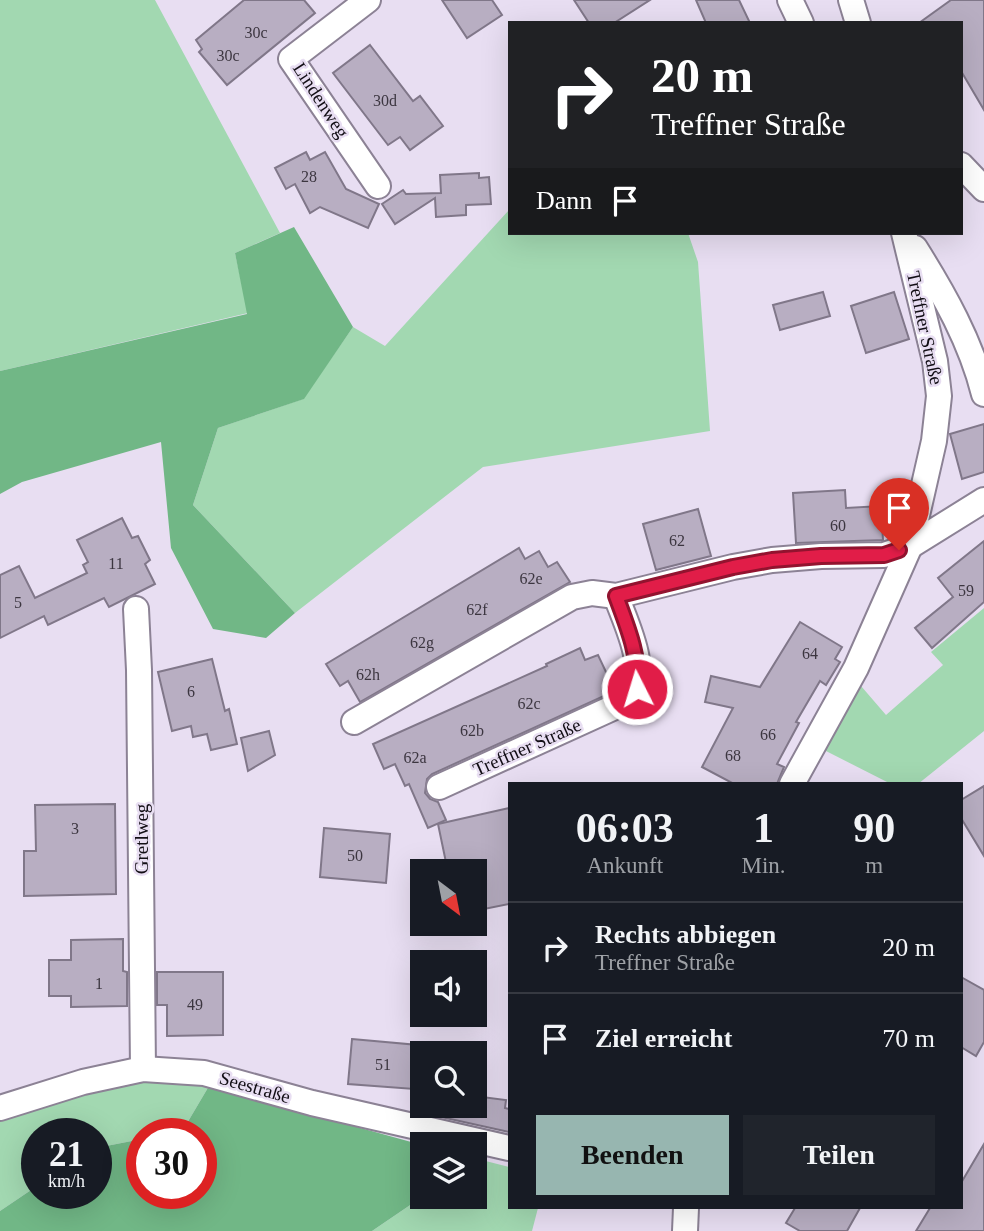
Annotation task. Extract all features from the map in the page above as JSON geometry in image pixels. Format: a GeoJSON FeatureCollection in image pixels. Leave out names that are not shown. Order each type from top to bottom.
{"type":"FeatureCollection","features":[{"type":"Feature","properties":{"kind":"street","name":"Lindenweg"},"geometry":{"type":"LineString","coordinates":[[368,0],[292,59],[378,186]]}},
{"type":"Feature","properties":{"kind":"street"},"geometry":{"type":"LineString","coordinates":[[790,0],[800,21]]}},
{"type":"Feature","properties":{"kind":"street"},"geometry":{"type":"LineString","coordinates":[[850,0],[857,21]]}},
{"type":"Feature","properties":{"kind":"street"},"geometry":{"type":"LineString","coordinates":[[963,167],[984,189]]}},
{"type":"Feature","properties":{"kind":"street","name":"Treffner Straße"},"geometry":{"type":"LineString","coordinates":[[793,782],[856,668],[910,546],[934,441],[939,396],[935,361],[905,235]]}},
{"type":"Feature","properties":{"kind":"street"},"geometry":{"type":"LineString","coordinates":[[906,235],[942,292],[977,368],[984,394]]}},
{"type":"Feature","properties":{"kind":"street"},"geometry":{"type":"LineString","coordinates":[[354,722],[572,597],[592,593],[616,596],[759,562],[821,556],[884,555],[910,546],[984,500]]}},
{"type":"Feature","properties":{"kind":"street","name":"Treffner Straße"},"geometry":{"type":"LineString","coordinates":[[439,787],[630,700],[637,689],[639,674],[631,639],[616,596]]}},
{"type":"Feature","properties":{"kind":"street","name":"Gretlweg"},"geometry":{"type":"LineString","coordinates":[[136,610],[143,1069]]}},
{"type":"Feature","properties":{"kind":"street","name":"Seestraße"},"geometry":{"type":"LineString","coordinates":[[0,1108],[83,1082],[143,1069],[204,1073],[312,1103],[508,1148]]}},
{"type":"Feature","properties":{"kind":"street"},"geometry":{"type":"LineString","coordinates":[[685,1231],[686,1209]]}},
{"type":"Feature","properties":{"kind":"green space"},"geometry":{"type":"Polygon","coordinates":[[[0,0],[155,0],[280,233],[235,253],[248,313],[0,371],[0,0]]]}},
{"type":"Feature","properties":{"kind":"green space"},"geometry":{"type":"Polygon","coordinates":[[[508,211],[508,235],[689,235],[698,262],[710,431],[483,467],[295,613],[193,505],[218,428],[303,399],[353,327],[385,346],[508,211]]]}},
{"type":"Feature","properties":{"kind":"green space"},"geometry":{"type":"Polygon","coordinates":[[[294,227],[353,327],[304,399],[218,428],[193,505],[295,613],[266,638],[213,629],[171,548],[161,442],[22,482],[0,494],[0,371],[247,314],[235,253],[294,227]]]}},
{"type":"Feature","properties":{"kind":"green space"},"geometry":{"type":"Polygon","coordinates":[[[984,608],[984,731],[920,782],[887,782],[824,750],[861,686],[886,715],[943,665],[931,652],[984,608]]]}},
{"type":"Feature","properties":{"kind":"green space"},"geometry":{"type":"Polygon","coordinates":[[[171,1080],[209,1086],[190,1118],[126,1118],[126,1142],[112,1145],[112,1118],[21,1118],[21,1197],[0,1211],[0,1119],[106,1089],[171,1080]]]}},
{"type":"Feature","properties":{"kind":"green space"},"geometry":{"type":"Polygon","coordinates":[[[209,1086],[410,1142],[410,1205],[372,1231],[0,1231],[0,1211],[21,1197],[21,1209],[112,1209],[112,1145],[126,1142],[126,1209],[217,1209],[217,1118],[190,1118],[209,1086]]]}},
{"type":"Feature","properties":{"kind":"green space"},"geometry":{"type":"Polygon","coordinates":[[[487,1161],[508,1167],[508,1209],[538,1209],[532,1231],[372,1231],[410,1205],[410,1209],[487,1209],[487,1161]]]}},
{"type":"Feature","properties":{"kind":"building"},"geometry":{"type":"Polygon","coordinates":[[[244,0],[304,0],[315,13],[227,85],[199,52],[202,49],[196,40],[244,0]]]}},
{"type":"Feature","properties":{"kind":"building"},"geometry":{"type":"Polygon","coordinates":[[[442,0],[492,0],[502,15],[467,38],[442,0]]]}},
{"type":"Feature","properties":{"kind":"building"},"geometry":{"type":"Polygon","coordinates":[[[574,0],[650,0],[617,21],[588,21],[574,0]]]}},
{"type":"Feature","properties":{"kind":"building"},"geometry":{"type":"Polygon","coordinates":[[[696,0],[739,0],[749,21],[705,21],[696,0]]]}},
{"type":"Feature","properties":{"kind":"building"},"geometry":{"type":"Polygon","coordinates":[[[951,0],[984,0],[984,110],[963,74],[963,21],[922,21],[951,0]]]}},
{"type":"Feature","properties":{"kind":"building"},"geometry":{"type":"Polygon","coordinates":[[[370,45],[413,101],[420,96],[443,126],[410,150],[400,137],[388,145],[333,73],[370,45]]]}},
{"type":"Feature","properties":{"kind":"building"},"geometry":{"type":"Polygon","coordinates":[[[306,152],[310,160],[325,152],[346,189],[379,204],[368,228],[320,207],[310,213],[295,184],[286,189],[275,168],[306,152]]]}},
{"type":"Feature","properties":{"kind":"building"},"geometry":{"type":"Polygon","coordinates":[[[479,173],[479,178],[489,177],[491,204],[466,205],[466,215],[436,217],[435,198],[395,224],[382,204],[403,190],[406,194],[441,193],[440,175],[479,173]]]}},
{"type":"Feature","properties":{"kind":"building"},"geometry":{"type":"Polygon","coordinates":[[[823,292],[830,316],[780,330],[773,305],[823,292]]]}},
{"type":"Feature","properties":{"kind":"building"},"geometry":{"type":"Polygon","coordinates":[[[894,292],[909,339],[866,353],[851,306],[894,292]]]}},
{"type":"Feature","properties":{"kind":"building"},"geometry":{"type":"Polygon","coordinates":[[[984,424],[984,472],[962,479],[950,434],[984,424]]]}},
{"type":"Feature","properties":{"kind":"building"},"geometry":{"type":"Polygon","coordinates":[[[845,490],[846,508],[881,506],[883,540],[796,543],[793,493],[845,490]]]}},
{"type":"Feature","properties":{"kind":"building"},"geometry":{"type":"Polygon","coordinates":[[[698,509],[711,556],[656,570],[643,524],[698,509]]]}},
{"type":"Feature","properties":{"kind":"building"},"geometry":{"type":"Polygon","coordinates":[[[122,518],[132,538],[138,536],[150,560],[145,564],[155,584],[109,607],[104,598],[48,625],[44,616],[0,638],[0,575],[19,566],[35,598],[87,573],[83,565],[88,562],[77,540],[122,518]]]}},
{"type":"Feature","properties":{"kind":"building"},"geometry":{"type":"Polygon","coordinates":[[[984,541],[984,602],[932,648],[915,628],[953,597],[938,578],[984,541]]]}},
{"type":"Feature","properties":{"kind":"building"},"geometry":{"type":"Polygon","coordinates":[[[519,548],[525,559],[539,551],[548,567],[557,562],[570,582],[360,702],[348,681],[340,686],[326,664],[519,548]]]}},
{"type":"Feature","properties":{"kind":"building"},"geometry":{"type":"Polygon","coordinates":[[[800,622],[842,647],[835,659],[840,662],[826,685],[820,681],[796,722],[799,723],[777,764],[784,767],[778,782],[730,782],[702,767],[733,708],[705,702],[711,676],[760,687],[800,622]]]}},
{"type":"Feature","properties":{"kind":"building"},"geometry":{"type":"Polygon","coordinates":[[[580,648],[585,660],[598,655],[615,691],[432,774],[427,779],[425,793],[438,802],[446,820],[428,828],[409,784],[405,786],[395,764],[384,769],[373,744],[547,666],[546,664],[580,648]]]}},
{"type":"Feature","properties":{"kind":"building"},"geometry":{"type":"Polygon","coordinates":[[[212,659],[225,711],[229,709],[237,744],[211,750],[207,734],[193,737],[191,726],[172,731],[158,672],[212,659]]]}},
{"type":"Feature","properties":{"kind":"building"},"geometry":{"type":"Polygon","coordinates":[[[269,731],[275,755],[248,771],[241,738],[269,731]]]}},
{"type":"Feature","properties":{"kind":"building"},"geometry":{"type":"Polygon","coordinates":[[[984,786],[984,856],[963,821],[963,799],[984,786]]]}},
{"type":"Feature","properties":{"kind":"building"},"geometry":{"type":"Polygon","coordinates":[[[115,804],[116,894],[24,896],[24,851],[36,851],[35,805],[115,804]]]}},
{"type":"Feature","properties":{"kind":"building"},"geometry":{"type":"Polygon","coordinates":[[[508,808],[508,904],[487,908],[487,859],[445,859],[438,824],[508,808]]]}},
{"type":"Feature","properties":{"kind":"building"},"geometry":{"type":"Polygon","coordinates":[[[324,828],[390,834],[386,883],[320,877],[324,828]]]}},
{"type":"Feature","properties":{"kind":"building"},"geometry":{"type":"Polygon","coordinates":[[[123,939],[127,1006],[71,1007],[71,996],[49,996],[49,960],[71,960],[71,940],[123,939]]]}},
{"type":"Feature","properties":{"kind":"building"},"geometry":{"type":"Polygon","coordinates":[[[157,972],[223,972],[223,1035],[167,1036],[167,1005],[157,1005],[157,972]]]}},
{"type":"Feature","properties":{"kind":"building"},"geometry":{"type":"Polygon","coordinates":[[[963,978],[984,990],[984,1042],[976,1056],[963,1048],[963,978]]]}},
{"type":"Feature","properties":{"kind":"building"},"geometry":{"type":"Polygon","coordinates":[[[352,1039],[410,1044],[410,1089],[348,1084],[352,1039]]]}},
{"type":"Feature","properties":{"kind":"building"},"geometry":{"type":"Polygon","coordinates":[[[487,1098],[506,1100],[508,1132],[446,1118],[487,1118],[487,1098]]]}},
{"type":"Feature","properties":{"kind":"building"},"geometry":{"type":"Polygon","coordinates":[[[984,1144],[984,1231],[916,1231],[929,1209],[963,1209],[963,1180],[984,1144]]]}},
{"type":"Feature","properties":{"kind":"building"},"geometry":{"type":"Polygon","coordinates":[[[794,1209],[859,1209],[847,1231],[800,1231],[786,1223],[794,1209]]]}},
{"type":"Feature","properties":{"kind":"route"},"geometry":{"type":"LineString","coordinates":[[637,689],[639,674],[631,639],[616,596],[772,560],[884,555],[899,550]]}}]}
